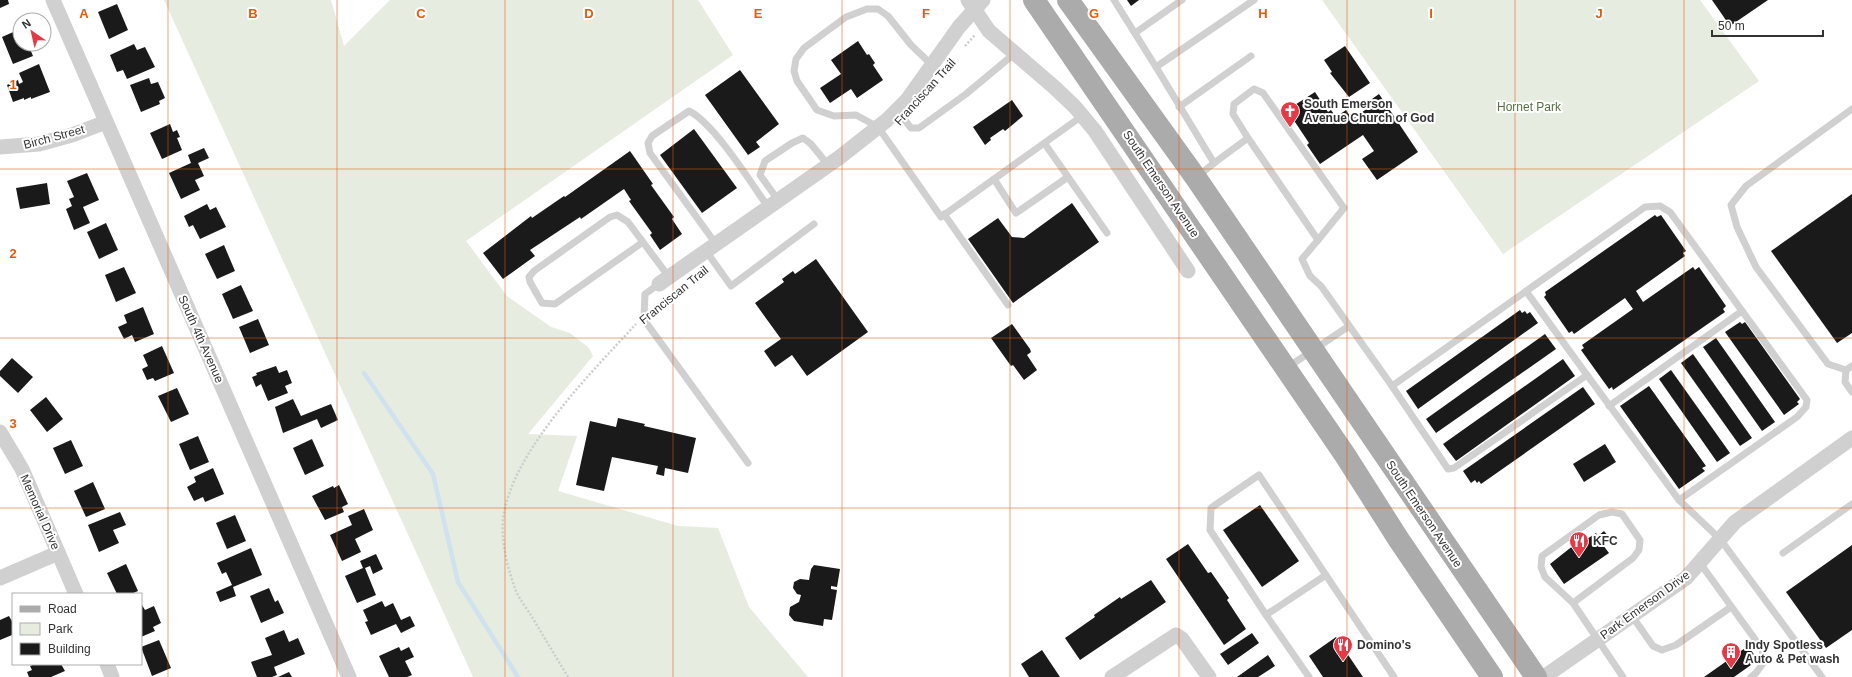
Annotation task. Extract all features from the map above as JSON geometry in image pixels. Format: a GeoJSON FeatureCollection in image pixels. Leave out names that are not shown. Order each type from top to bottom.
{"type":"FeatureCollection","features":[{"type":"Feature","properties":{"kind":"main road","name":"South Emerson Avenue"},"geometry":{"type":"LineString","coordinates":[[1034,0],[1286,368],[1492,677]]}},
{"type":"Feature","properties":{"kind":"main road","name":"South Emerson Avenue"},"geometry":{"type":"LineString","coordinates":[[1068,0],[1196,178],[1536,677]]}},
{"type":"Feature","properties":{"kind":"street","name":"South 4th Avenue"},"geometry":{"type":"LineString","coordinates":[[53,0],[349,677]]}},
{"type":"Feature","properties":{"kind":"street","name":"South Emerson Avenue"},"geometry":{"type":"LineString","coordinates":[[975,3],[983,24],[1014,54],[1054,87],[1095,131],[1188,271]]}},
{"type":"Feature","properties":{"kind":"street"},"geometry":{"type":"LineString","coordinates":[[664,281],[828,165],[878,127],[897,110],[932,65],[975,3]]}},
{"type":"Feature","properties":{"kind":"street","name":"Birch Street"},"geometry":{"type":"LineString","coordinates":[[0,147],[39,144],[72,135],[106,122]]}},
{"type":"Feature","properties":{"kind":"street","name":"Memorial Drive"},"geometry":{"type":"LineString","coordinates":[[0,432],[22,469],[76,593]]}},
{"type":"Feature","properties":{"kind":"street","name":"Park Emerson Drive"},"geometry":{"type":"LineString","coordinates":[[1544,677],[1686,578],[1735,522],[1757,504],[1852,438]]}},
{"type":"Feature","properties":{"kind":"street"},"geometry":{"type":"LineString","coordinates":[[0,578],[58,553]]}},
{"type":"Feature","properties":{"kind":"street"},"geometry":{"type":"LineString","coordinates":[[1112,677],[1176,635],[1182,639],[1209,677]]}},
{"type":"Feature","properties":{"kind":"street"},"geometry":{"type":"LineString","coordinates":[[107,665],[112,677]]}},
{"type":"Feature","properties":{"kind":"lane"},"geometry":{"type":"LineString","coordinates":[[1114,0],[1214,163]]}},
{"type":"Feature","properties":{"kind":"lane"},"geometry":{"type":"LineString","coordinates":[[1135,33],[1182,0]]}},
{"type":"Feature","properties":{"kind":"lane"},"geometry":{"type":"LineString","coordinates":[[1156,67],[1254,0]]}},
{"type":"Feature","properties":{"kind":"lane"},"geometry":{"type":"LineString","coordinates":[[932,65],[911,45],[888,16],[878,9],[867,10],[846,17],[804,48],[796,59],[794,71],[797,81],[817,110],[834,116],[856,115],[878,127],[941,216],[1045,144],[1082,116]]}},
{"type":"Feature","properties":{"kind":"lane"},"geometry":{"type":"LineString","coordinates":[[897,110],[911,128],[919,128],[966,94],[1014,54]]}},
{"type":"Feature","properties":{"kind":"lane"},"geometry":{"type":"LineString","coordinates":[[1179,107],[1251,56]]}},
{"type":"Feature","properties":{"kind":"lane"},"geometry":{"type":"LineString","coordinates":[[1318,240],[1233,114],[1234,104],[1254,89],[1263,93],[1344,208],[1318,240],[1302,259],[1310,276],[1320,286],[1392,386],[1448,469],[1454,468],[1586,375]]}},
{"type":"Feature","properties":{"kind":"lane"},"geometry":{"type":"LineString","coordinates":[[1852,109],[1746,186],[1732,205],[1737,226],[1756,267],[1828,364],[1849,368],[1845,382],[1852,392]]}},
{"type":"Feature","properties":{"kind":"lane"},"geometry":{"type":"LineString","coordinates":[[773,203],[697,114],[689,111],[652,136],[648,143],[650,153],[711,247],[731,286],[814,224]]}},
{"type":"Feature","properties":{"kind":"lane"},"geometry":{"type":"LineString","coordinates":[[773,203],[760,175],[765,161],[792,142],[804,138],[811,144],[828,165]]}},
{"type":"Feature","properties":{"kind":"lane"},"geometry":{"type":"LineString","coordinates":[[1196,178],[1248,138]]}},
{"type":"Feature","properties":{"kind":"lane"},"geometry":{"type":"LineString","coordinates":[[1045,144],[1107,233]]}},
{"type":"Feature","properties":{"kind":"lane"},"geometry":{"type":"LineString","coordinates":[[994,179],[1016,212],[1068,177]]}},
{"type":"Feature","properties":{"kind":"lane"},"geometry":{"type":"LineString","coordinates":[[1392,386],[1645,207],[1660,206],[1670,212],[1807,400],[1806,407],[1797,417],[1679,500]]}},
{"type":"Feature","properties":{"kind":"lane"},"geometry":{"type":"LineString","coordinates":[[944,214],[1008,305]]}},
{"type":"Feature","properties":{"kind":"lane"},"geometry":{"type":"LineString","coordinates":[[643,242],[555,304],[542,303],[530,282],[529,277],[534,271],[610,217],[617,215],[628,222],[643,242],[664,281],[645,294],[645,321],[748,463]]}},
{"type":"Feature","properties":{"kind":"lane"},"geometry":{"type":"LineString","coordinates":[[1526,291],[1586,375],[1679,500],[1720,539],[1822,677]]}},
{"type":"Feature","properties":{"kind":"lane"},"geometry":{"type":"LineString","coordinates":[[1609,406],[1742,311]]}},
{"type":"Feature","properties":{"kind":"lane"},"geometry":{"type":"LineString","coordinates":[[1286,368],[1349,326]]}},
{"type":"Feature","properties":{"kind":"lane"},"geometry":{"type":"LineString","coordinates":[[1309,677],[1210,530],[1211,508],[1259,475],[1394,677]]}},
{"type":"Feature","properties":{"kind":"lane"},"geometry":{"type":"LineString","coordinates":[[1783,553],[1852,504]]}},
{"type":"Feature","properties":{"kind":"lane"},"geometry":{"type":"LineString","coordinates":[[1573,602],[1633,558],[1638,550],[1640,540],[1622,514],[1612,512],[1600,515],[1542,556],[1541,567],[1545,577],[1573,602],[1623,677]]}},
{"type":"Feature","properties":{"kind":"lane"},"geometry":{"type":"LineString","coordinates":[[1700,563],[1762,649],[1764,662],[1751,677]]}},
{"type":"Feature","properties":{"kind":"lane"},"geometry":{"type":"LineString","coordinates":[[1266,615],[1326,575]]}},
{"type":"Feature","properties":{"kind":"lane"},"geometry":{"type":"LineString","coordinates":[[1632,616],[1653,646],[1662,650],[1676,645],[1731,607]]}},
{"type":"Feature","properties":{"kind":"path","name":"Franciscan Trail"},"geometry":{"type":"LineString","coordinates":[[965,47],[983,24]]}},
{"type":"Feature","properties":{"kind":"path","name":"Franciscan Trail"},"geometry":{"type":"LineString","coordinates":[[568,677],[517,592],[505,554],[503,521],[508,497],[523,465],[562,406],[644,316],[667,297]]}},
{"type":"Feature","properties":{"kind":"green space"},"geometry":{"type":"Polygon","coordinates":[[[164,0],[331,0],[344,46],[390,0],[698,0],[733,55],[466,241],[507,296],[551,327],[570,333],[589,348],[593,356],[528,434],[577,436],[558,491],[678,526],[718,528],[749,607],[808,677],[473,677],[164,0]]]}},
{"type":"Feature","properties":{"kind":"green space","name":"Hornet Park"},"geometry":{"type":"Polygon","coordinates":[[[1322,0],[1700,0],[1759,81],[1503,254],[1322,0]]]}},
{"type":"Feature","properties":{"kind":"building"},"geometry":{"type":"Polygon","coordinates":[[[0,0],[8,0],[9,4],[0,8],[0,0]]]}},
{"type":"Feature","properties":{"kind":"building"},"geometry":{"type":"Polygon","coordinates":[[[1127,0],[1139,0],[1131,6],[1127,0]]]}},
{"type":"Feature","properties":{"kind":"building"},"geometry":{"type":"Polygon","coordinates":[[[1712,0],[1768,0],[1730,26],[1712,0]]]}},
{"type":"Feature","properties":{"kind":"building"},"geometry":{"type":"Polygon","coordinates":[[[117,4],[128,30],[109,39],[98,12],[117,4]]]}},
{"type":"Feature","properties":{"kind":"building"},"geometry":{"type":"Polygon","coordinates":[[[12,33],[12,52],[31,52],[33,56],[13,64],[2,37],[12,33]]]}},
{"type":"Feature","properties":{"kind":"building"},"geometry":{"type":"Polygon","coordinates":[[[858,41],[867,55],[869,54],[875,63],[873,65],[883,80],[857,98],[851,89],[830,103],[820,88],[841,74],[831,60],[858,41]]]}},
{"type":"Feature","properties":{"kind":"building"},"geometry":{"type":"Polygon","coordinates":[[[134,44],[137,50],[145,47],[155,67],[127,79],[123,70],[117,72],[110,55],[134,44]]]}},
{"type":"Feature","properties":{"kind":"building"},"geometry":{"type":"Polygon","coordinates":[[[1345,46],[1370,83],[1349,97],[1330,73],[1332,72],[1324,60],[1345,46]]]}},
{"type":"Feature","properties":{"kind":"building"},"geometry":{"type":"Polygon","coordinates":[[[39,64],[50,92],[31,99],[31,97],[24,100],[24,98],[13,102],[7,85],[18,80],[19,84],[23,82],[19,73],[39,64]]]}},
{"type":"Feature","properties":{"kind":"building"},"geometry":{"type":"Polygon","coordinates":[[[740,70],[779,124],[756,142],[760,147],[748,155],[705,95],[740,70]]]}},
{"type":"Feature","properties":{"kind":"building"},"geometry":{"type":"Polygon","coordinates":[[[149,78],[151,84],[158,82],[165,98],[159,101],[160,104],[141,112],[130,85],[149,78]]]}},
{"type":"Feature","properties":{"kind":"building"},"geometry":{"type":"Polygon","coordinates":[[[1315,92],[1328,112],[1331,110],[1336,117],[1346,110],[1352,119],[1368,108],[1365,104],[1379,94],[1418,152],[1377,180],[1362,159],[1374,151],[1363,135],[1320,164],[1307,145],[1309,143],[1287,110],[1315,92]]]}},
{"type":"Feature","properties":{"kind":"building"},"geometry":{"type":"Polygon","coordinates":[[[1012,100],[1023,116],[1005,131],[1003,129],[990,138],[991,140],[985,145],[973,127],[1012,100]]]}},
{"type":"Feature","properties":{"kind":"building"},"geometry":{"type":"Polygon","coordinates":[[[170,124],[173,132],[177,130],[180,137],[177,138],[182,150],[162,159],[150,133],[170,124]]]}},
{"type":"Feature","properties":{"kind":"building"},"geometry":{"type":"Polygon","coordinates":[[[694,129],[737,188],[702,213],[660,155],[694,129]]]}},
{"type":"Feature","properties":{"kind":"building"},"geometry":{"type":"Polygon","coordinates":[[[204,148],[209,158],[198,163],[204,176],[195,180],[200,190],[181,199],[169,173],[191,163],[188,155],[204,148]]]}},
{"type":"Feature","properties":{"kind":"building"},"geometry":{"type":"Polygon","coordinates":[[[630,151],[653,184],[651,185],[674,217],[672,219],[682,234],[660,250],[650,235],[652,233],[629,201],[631,200],[624,189],[581,219],[580,217],[530,250],[535,256],[503,279],[483,253],[531,216],[532,218],[564,196],[565,197],[630,151]]]}},
{"type":"Feature","properties":{"kind":"building"},"geometry":{"type":"Polygon","coordinates":[[[87,173],[99,200],[83,207],[90,223],[74,230],[66,209],[72,206],[69,199],[74,197],[67,181],[87,173]]]}},
{"type":"Feature","properties":{"kind":"building"},"geometry":{"type":"Polygon","coordinates":[[[47,183],[50,204],[20,209],[16,188],[47,183]]]}},
{"type":"Feature","properties":{"kind":"building"},"geometry":{"type":"Polygon","coordinates":[[[1852,194],[1852,333],[1837,343],[1771,251],[1852,194]]]}},
{"type":"Feature","properties":{"kind":"building"},"geometry":{"type":"Polygon","coordinates":[[[1072,203],[1099,242],[1013,303],[968,239],[998,218],[1012,237],[1024,238],[1072,203]]]}},
{"type":"Feature","properties":{"kind":"building"},"geometry":{"type":"Polygon","coordinates":[[[207,204],[210,210],[216,207],[226,227],[200,239],[193,225],[189,227],[184,216],[207,204]]]}},
{"type":"Feature","properties":{"kind":"building"},"geometry":{"type":"Polygon","coordinates":[[[1655,215],[1657,217],[1661,215],[1686,251],[1683,253],[1685,256],[1636,291],[1643,302],[1693,267],[1695,270],[1699,267],[1726,306],[1723,309],[1725,312],[1613,390],[1612,387],[1609,389],[1581,350],[1584,348],[1582,345],[1633,309],[1625,298],[1574,334],[1572,331],[1569,333],[1544,297],[1546,295],[1545,292],[1655,215]]]}},
{"type":"Feature","properties":{"kind":"building"},"geometry":{"type":"Polygon","coordinates":[[[106,223],[118,250],[99,259],[87,232],[106,223]]]}},
{"type":"Feature","properties":{"kind":"building"},"geometry":{"type":"Polygon","coordinates":[[[224,245],[235,271],[217,279],[205,254],[224,245]]]}},
{"type":"Feature","properties":{"kind":"building"},"geometry":{"type":"Polygon","coordinates":[[[816,259],[868,332],[807,376],[792,355],[775,367],[764,351],[781,339],[755,303],[784,282],[782,279],[793,271],[795,274],[816,259]]]}},
{"type":"Feature","properties":{"kind":"building"},"geometry":{"type":"Polygon","coordinates":[[[124,267],[136,293],[116,302],[105,275],[124,267]]]}},
{"type":"Feature","properties":{"kind":"building"},"geometry":{"type":"Polygon","coordinates":[[[241,285],[253,311],[233,319],[222,294],[241,285]]]}},
{"type":"Feature","properties":{"kind":"building"},"geometry":{"type":"Polygon","coordinates":[[[143,307],[154,334],[135,342],[132,335],[124,339],[118,327],[127,323],[124,315],[143,307]]]}},
{"type":"Feature","properties":{"kind":"building"},"geometry":{"type":"Polygon","coordinates":[[[1520,310],[1522,313],[1525,311],[1527,314],[1530,312],[1538,323],[1418,409],[1406,391],[1520,310]]]}},
{"type":"Feature","properties":{"kind":"building"},"geometry":{"type":"Polygon","coordinates":[[[258,319],[269,345],[250,353],[239,327],[258,319]]]}},
{"type":"Feature","properties":{"kind":"building"},"geometry":{"type":"Polygon","coordinates":[[[1740,322],[1742,324],[1745,322],[1800,399],[1797,402],[1799,404],[1784,415],[1725,332],[1740,322]]]}},
{"type":"Feature","properties":{"kind":"building"},"geometry":{"type":"Polygon","coordinates":[[[1012,324],[1030,349],[1031,352],[1027,355],[1037,370],[1024,380],[1013,365],[1011,366],[991,338],[1012,324]]]}},
{"type":"Feature","properties":{"kind":"building"},"geometry":{"type":"Polygon","coordinates":[[[1545,334],[1556,349],[1436,433],[1426,419],[1545,334]]]}},
{"type":"Feature","properties":{"kind":"building"},"geometry":{"type":"Polygon","coordinates":[[[1716,338],[1775,422],[1762,431],[1703,347],[1716,338]]]}},
{"type":"Feature","properties":{"kind":"building"},"geometry":{"type":"Polygon","coordinates":[[[162,346],[174,373],[155,381],[153,378],[147,380],[142,369],[148,366],[143,355],[162,346]]]}},
{"type":"Feature","properties":{"kind":"building"},"geometry":{"type":"Polygon","coordinates":[[[1693,354],[1752,438],[1740,446],[1681,363],[1693,354]]]}},
{"type":"Feature","properties":{"kind":"building"},"geometry":{"type":"Polygon","coordinates":[[[12,358],[33,377],[18,393],[0,376],[0,371],[12,358]]]}},
{"type":"Feature","properties":{"kind":"building"},"geometry":{"type":"Polygon","coordinates":[[[1563,359],[1575,376],[1456,461],[1443,444],[1563,359]]]}},
{"type":"Feature","properties":{"kind":"building"},"geometry":{"type":"Polygon","coordinates":[[[276,366],[279,373],[287,370],[292,383],[285,386],[288,393],[268,401],[261,384],[256,387],[252,377],[257,375],[256,373],[276,366]]]}},
{"type":"Feature","properties":{"kind":"building"},"geometry":{"type":"Polygon","coordinates":[[[1671,370],[1730,453],[1717,462],[1659,379],[1671,370]]]}},
{"type":"Feature","properties":{"kind":"building"},"geometry":{"type":"Polygon","coordinates":[[[1649,386],[1706,466],[1702,468],[1705,471],[1679,489],[1620,406],[1649,386]]]}},
{"type":"Feature","properties":{"kind":"building"},"geometry":{"type":"Polygon","coordinates":[[[1583,387],[1595,404],[1481,484],[1479,481],[1477,483],[1475,480],[1471,483],[1463,471],[1583,387]]]}},
{"type":"Feature","properties":{"kind":"building"},"geometry":{"type":"Polygon","coordinates":[[[177,388],[189,414],[171,422],[158,396],[177,388]]]}},
{"type":"Feature","properties":{"kind":"building"},"geometry":{"type":"Polygon","coordinates":[[[46,397],[63,419],[47,432],[30,410],[46,397]]]}},
{"type":"Feature","properties":{"kind":"building"},"geometry":{"type":"Polygon","coordinates":[[[293,399],[301,416],[331,404],[338,420],[321,428],[317,419],[283,433],[275,407],[293,399]]]}},
{"type":"Feature","properties":{"kind":"building"},"geometry":{"type":"Polygon","coordinates":[[[618,418],[645,424],[644,426],[696,438],[688,473],[665,468],[664,476],[656,474],[658,466],[612,457],[604,491],[576,485],[590,421],[616,427],[618,418]]]}},
{"type":"Feature","properties":{"kind":"building"},"geometry":{"type":"Polygon","coordinates":[[[198,436],[209,462],[190,470],[179,444],[198,436]]]}},
{"type":"Feature","properties":{"kind":"building"},"geometry":{"type":"Polygon","coordinates":[[[312,439],[324,466],[305,475],[293,448],[312,439]]]}},
{"type":"Feature","properties":{"kind":"building"},"geometry":{"type":"Polygon","coordinates":[[[71,440],[83,466],[65,474],[53,448],[71,440]]]}},
{"type":"Feature","properties":{"kind":"building"},"geometry":{"type":"Polygon","coordinates":[[[1605,444],[1616,462],[1584,482],[1573,464],[1605,444]]]}},
{"type":"Feature","properties":{"kind":"building"},"geometry":{"type":"Polygon","coordinates":[[[213,468],[224,494],[205,502],[203,497],[194,501],[187,487],[196,482],[194,477],[213,468]]]}},
{"type":"Feature","properties":{"kind":"building"},"geometry":{"type":"Polygon","coordinates":[[[93,482],[105,509],[86,517],[74,491],[93,482]]]}},
{"type":"Feature","properties":{"kind":"building"},"geometry":{"type":"Polygon","coordinates":[[[339,485],[348,504],[342,507],[344,512],[325,520],[312,496],[333,486],[334,488],[339,485]]]}},
{"type":"Feature","properties":{"kind":"building"},"geometry":{"type":"Polygon","coordinates":[[[1260,505],[1299,561],[1262,587],[1223,530],[1260,505]]]}},
{"type":"Feature","properties":{"kind":"building"},"geometry":{"type":"Polygon","coordinates":[[[364,509],[373,530],[355,539],[361,552],[342,561],[330,535],[352,525],[348,516],[364,509]]]}},
{"type":"Feature","properties":{"kind":"building"},"geometry":{"type":"Polygon","coordinates":[[[120,512],[126,525],[113,530],[119,543],[99,552],[88,525],[120,512]]]}},
{"type":"Feature","properties":{"kind":"building"},"geometry":{"type":"Polygon","coordinates":[[[235,515],[246,541],[227,549],[216,523],[235,515]]]}},
{"type":"Feature","properties":{"kind":"building","name":"KFC"},"geometry":{"type":"Polygon","coordinates":[[[1604,531],[1608,536],[1600,541],[1609,553],[1564,584],[1550,564],[1579,541],[1581,543],[1596,533],[1598,536],[1604,531]]]}},
{"type":"Feature","properties":{"kind":"building"},"geometry":{"type":"Polygon","coordinates":[[[1188,544],[1208,573],[1211,572],[1229,598],[1227,600],[1246,629],[1224,645],[1166,559],[1188,544]]]}},
{"type":"Feature","properties":{"kind":"building"},"geometry":{"type":"Polygon","coordinates":[[[1852,545],[1852,630],[1826,648],[1786,592],[1852,545]]]}},
{"type":"Feature","properties":{"kind":"building"},"geometry":{"type":"Polygon","coordinates":[[[251,548],[262,575],[233,587],[236,596],[220,602],[216,592],[232,585],[226,572],[222,574],[217,563],[251,548]]]}},
{"type":"Feature","properties":{"kind":"building"},"geometry":{"type":"Polygon","coordinates":[[[376,554],[383,569],[373,574],[370,566],[365,568],[376,595],[357,603],[345,576],[363,568],[360,561],[376,554]]]}},
{"type":"Feature","properties":{"kind":"building"},"geometry":{"type":"Polygon","coordinates":[[[126,564],[138,591],[133,593],[117,593],[107,573],[126,564]]]}},
{"type":"Feature","properties":{"kind":"building"},"geometry":{"type":"Polygon","coordinates":[[[814,565],[840,569],[837,587],[831,586],[831,589],[837,590],[832,620],[824,619],[823,626],[794,621],[789,615],[790,607],[799,602],[801,595],[797,594],[793,588],[794,582],[800,579],[809,580],[811,569],[814,565]]]}},
{"type":"Feature","properties":{"kind":"building"},"geometry":{"type":"Polygon","coordinates":[[[1151,580],[1166,602],[1080,660],[1065,638],[1120,597],[1121,599],[1151,580]]]}},
{"type":"Feature","properties":{"kind":"building"},"geometry":{"type":"Polygon","coordinates":[[[269,588],[275,602],[278,600],[284,613],[261,623],[250,596],[269,588]]]}},
{"type":"Feature","properties":{"kind":"building"},"geometry":{"type":"Polygon","coordinates":[[[382,601],[385,607],[393,603],[401,620],[410,616],[415,626],[401,633],[396,624],[371,635],[365,622],[368,621],[363,610],[382,601]]]}},
{"type":"Feature","properties":{"kind":"building"},"geometry":{"type":"Polygon","coordinates":[[[142,605],[145,610],[154,606],[161,623],[153,627],[155,631],[142,637],[142,605]]]}},
{"type":"Feature","properties":{"kind":"building"},"geometry":{"type":"Polygon","coordinates":[[[9,616],[12,621],[12,635],[0,640],[0,620],[9,616]]]}},
{"type":"Feature","properties":{"kind":"building"},"geometry":{"type":"Polygon","coordinates":[[[284,630],[289,642],[298,638],[305,654],[274,667],[277,675],[272,677],[257,677],[251,662],[272,655],[265,638],[284,630]]]}},
{"type":"Feature","properties":{"kind":"building"},"geometry":{"type":"Polygon","coordinates":[[[1252,633],[1259,643],[1228,665],[1220,654],[1252,633]]]}},
{"type":"Feature","properties":{"kind":"building"},"geometry":{"type":"Polygon","coordinates":[[[1336,637],[1363,677],[1323,677],[1309,656],[1336,637]]]}},
{"type":"Feature","properties":{"kind":"building"},"geometry":{"type":"Polygon","coordinates":[[[159,640],[171,668],[152,676],[142,647],[159,640]]]}},
{"type":"Feature","properties":{"kind":"building","name":"Indy Spotless Auto & Pet wash"},"geometry":{"type":"Polygon","coordinates":[[[1748,646],[1758,660],[1734,677],[1704,677],[1748,646]]]}},
{"type":"Feature","properties":{"kind":"building"},"geometry":{"type":"Polygon","coordinates":[[[399,647],[401,651],[409,647],[414,657],[405,661],[412,675],[407,677],[389,677],[379,656],[399,647]]]}},
{"type":"Feature","properties":{"kind":"building"},"geometry":{"type":"Polygon","coordinates":[[[1042,650],[1060,677],[1029,677],[1021,664],[1042,650]]]}},
{"type":"Feature","properties":{"kind":"building"},"geometry":{"type":"Polygon","coordinates":[[[1268,655],[1275,666],[1258,677],[1237,677],[1268,655]]]}},
{"type":"Feature","properties":{"kind":"building"},"geometry":{"type":"Polygon","coordinates":[[[62,665],[65,671],[51,677],[29,677],[27,672],[32,670],[30,666],[62,665]]]}},
{"type":"Feature","properties":{"kind":"building"},"geometry":{"type":"Polygon","coordinates":[[[289,672],[292,677],[278,677],[289,672]]]}},
{"type":"Feature","properties":{"kind":"waterway"},"geometry":{"type":"LineString","coordinates":[[364,373],[433,474],[458,582],[518,677]]}},
{"type":"Feature","properties":{"kind":"place","name":"South Emerson Avenue Church of God"},"geometry":{"type":"Point","coordinates":[1290,128]}},
{"type":"Feature","properties":{"kind":"place","name":"KFC"},"geometry":{"type":"Point","coordinates":[1579,558]}},
{"type":"Feature","properties":{"kind":"place","name":"Domino's"},"geometry":{"type":"Point","coordinates":[1343,662]}},
{"type":"Feature","properties":{"kind":"place","name":"Indy Spotless Auto & Pet wash"},"geometry":{"type":"Point","coordinates":[1731,669]}}]}
